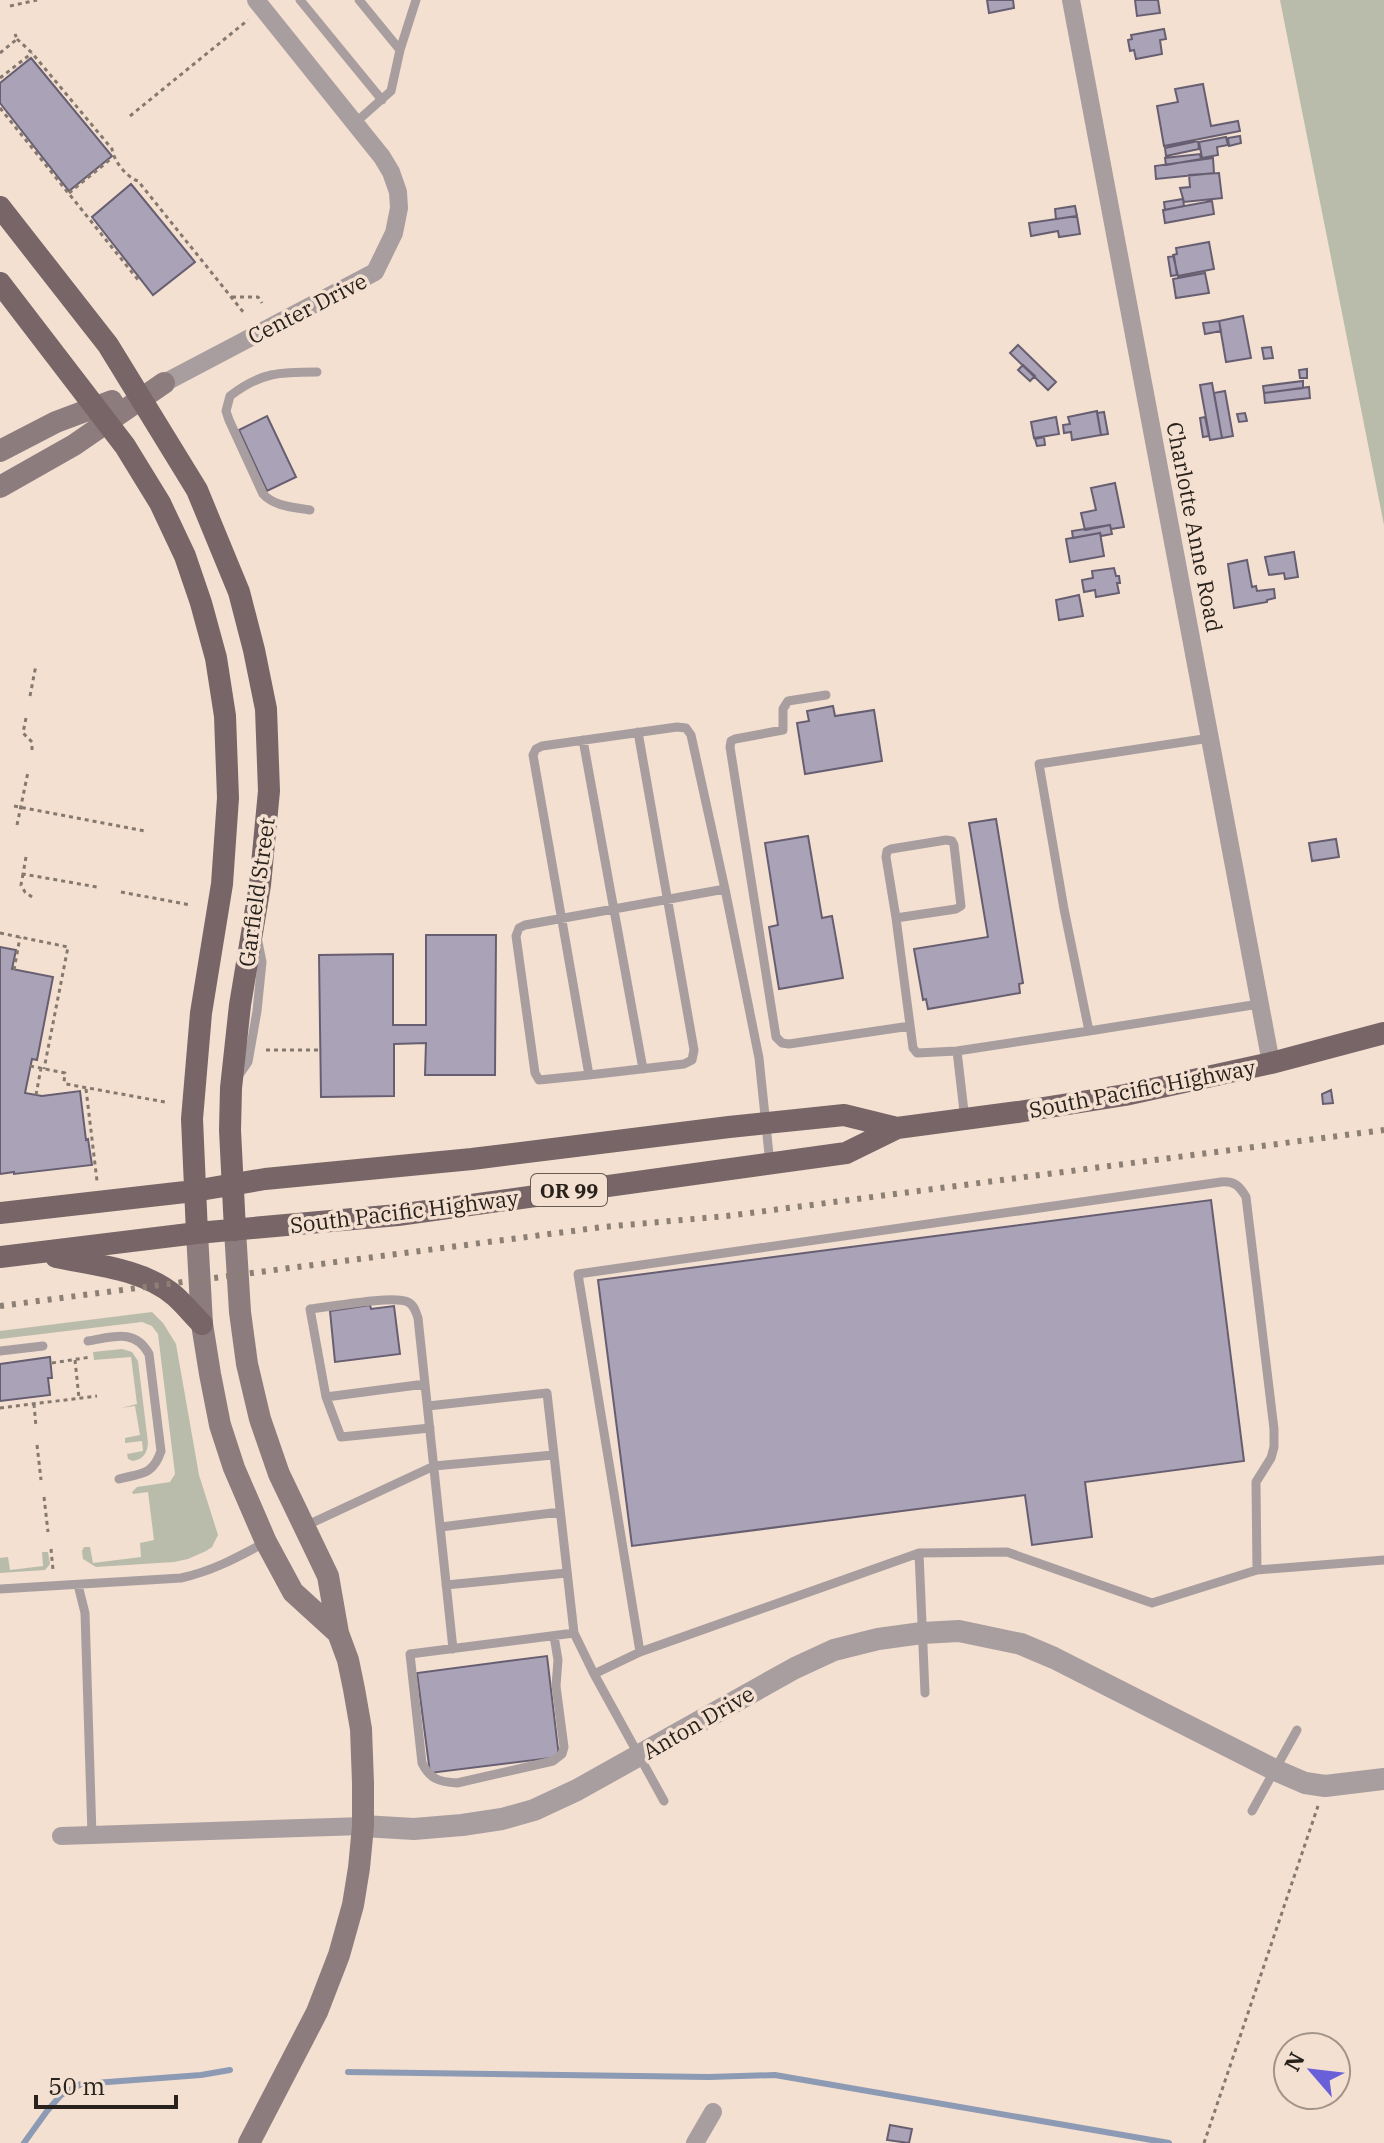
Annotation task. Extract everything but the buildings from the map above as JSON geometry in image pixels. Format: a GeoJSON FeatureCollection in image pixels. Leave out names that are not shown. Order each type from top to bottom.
{"type":"FeatureCollection","features":[{"type":"Feature","properties":{"kind":"main road","name":"Garfield Street"},"geometry":{"type":"LineString","coordinates":[[0,207],[108,345],[197,490],[239,592],[266,709],[269,791],[231,1088],[240,1312],[247,1364],[260,1419],[274,1461],[328,1576],[361,1729],[363,1826],[353,1905],[339,1955],[317,2012],[249,2143]]}},
{"type":"Feature","properties":{"kind":"main road","name":"Garfield Street"},"geometry":{"type":"LineString","coordinates":[[0,283],[101,415],[160,503],[185,556],[216,658],[225,716],[228,798],[222,884],[201,1013],[192,1119],[202,1324],[220,1425],[234,1468],[266,1542],[293,1592],[338,1633]]}},
{"type":"Feature","properties":{"kind":"main road","name":"Center Drive"},"geometry":{"type":"LineString","coordinates":[[0,451],[56,422],[101,415],[164,383]]}},
{"type":"Feature","properties":{"kind":"main road","name":"Center Drive"},"geometry":{"type":"LineString","coordinates":[[0,487],[74,445],[101,415]]}},
{"type":"Feature","properties":{"kind":"main road","name":"South Pacific Highway"},"geometry":{"type":"LineString","coordinates":[[0,1257],[197,1233],[398,1215],[846,1153],[897,1128],[1125,1095],[1271,1063],[1384,1033]]}},
{"type":"Feature","properties":{"kind":"main road","name":"South Pacific Highway"},"geometry":{"type":"LineString","coordinates":[[0,1213],[194,1191],[233,1183],[472,1159],[844,1115],[897,1128]]}},
{"type":"Feature","properties":{"kind":"main road"},"geometry":{"type":"LineString","coordinates":[[35,1253],[139,1276],[174,1295],[202,1324]]}},
{"type":"Feature","properties":{"kind":"street","name":"Charlotte Anne Road"},"geometry":{"type":"LineString","coordinates":[[1071,0],[1271,1063]]}},
{"type":"Feature","properties":{"kind":"street","name":"Center Drive"},"geometry":{"type":"LineString","coordinates":[[164,383],[375,272],[394,233],[399,208],[398,192],[382,157],[253,9]]}},
{"type":"Feature","properties":{"kind":"street","name":"Anton Drive"},"geometry":{"type":"LineString","coordinates":[[61,1836],[363,1826],[414,1829],[502,1819],[534,1810],[577,1790],[763,1684],[834,1650],[878,1639],[959,1631],[1021,1644],[1054,1658],[1275,1770],[1315,1785]]}},
{"type":"Feature","properties":{"kind":"street"},"geometry":{"type":"LineString","coordinates":[[1315,1785],[1384,1779]]}},
{"type":"Feature","properties":{"kind":"street"},"geometry":{"type":"LineString","coordinates":[[695,2143],[713,2112]]}},
{"type":"Feature","properties":{"kind":"lane"},"geometry":{"type":"LineString","coordinates":[[300,0],[382,100]]}},
{"type":"Feature","properties":{"kind":"lane"},"geometry":{"type":"LineString","coordinates":[[359,0],[400,50]]}},
{"type":"Feature","properties":{"kind":"lane"},"geometry":{"type":"LineString","coordinates":[[355,123],[391,91],[416,0]]}},
{"type":"Feature","properties":{"kind":"lane"},"geometry":{"type":"LineString","coordinates":[[310,510],[271,501],[263,494],[226,411],[230,396],[267,375],[317,372]]}},
{"type":"Feature","properties":{"kind":"lane"},"geometry":{"type":"LineString","coordinates":[[826,695],[788,701],[783,709],[783,730],[735,739],[730,747],[776,1037],[782,1043],[789,1044],[910,1026]]}},
{"type":"Feature","properties":{"kind":"lane"},"geometry":{"type":"LineString","coordinates":[[589,1075],[533,755],[542,746],[686,728],[691,735],[759,1058],[770,1164]]}},
{"type":"Feature","properties":{"kind":"lane"},"geometry":{"type":"LineString","coordinates":[[638,732],[668,900],[694,1050],[692,1060],[684,1064],[539,1080],[535,1073],[516,936],[519,928],[525,925],[562,920],[668,900],[725,889]]}},
{"type":"Feature","properties":{"kind":"lane"},"geometry":{"type":"LineString","coordinates":[[1089,1031],[1039,764],[1210,738]]}},
{"type":"Feature","properties":{"kind":"lane"},"geometry":{"type":"LineString","coordinates":[[583,740],[643,1069]]}},
{"type":"Feature","properties":{"kind":"lane"},"geometry":{"type":"LineString","coordinates":[[896,918],[961,906],[952,841],[887,851],[913,1048],[917,1053],[957,1051],[1259,1004]]}},
{"type":"Feature","properties":{"kind":"lane"},"geometry":{"type":"LineString","coordinates":[[957,1051],[965,1120]]}},
{"type":"Feature","properties":{"kind":"lane"},"geometry":{"type":"LineString","coordinates":[[640,1652],[578,1274],[1229,1181],[1240,1186],[1246,1197],[1274,1429],[1271,1458],[1256,1482],[1257,1570]]}},
{"type":"Feature","properties":{"kind":"lane"},"geometry":{"type":"LineString","coordinates":[[430,1428],[341,1437],[326,1397],[310,1309],[391,1300],[407,1301],[413,1306],[418,1318],[441,1527],[453,1649]]}},
{"type":"Feature","properties":{"kind":"lane"},"geometry":{"type":"LineString","coordinates":[[88,1341],[134,1337],[144,1344],[149,1354],[161,1451],[156,1465],[119,1479]]}},
{"type":"Feature","properties":{"kind":"lane"},"geometry":{"type":"LineString","coordinates":[[0,1351],[43,1346]]}},
{"type":"Feature","properties":{"kind":"lane"},"geometry":{"type":"LineString","coordinates":[[326,1397],[425,1384]]}},
{"type":"Feature","properties":{"kind":"lane"},"geometry":{"type":"LineString","coordinates":[[428,1406],[547,1393],[574,1633],[664,1801]]}},
{"type":"Feature","properties":{"kind":"lane"},"geometry":{"type":"LineString","coordinates":[[303,1527],[434,1466],[553,1455]]}},
{"type":"Feature","properties":{"kind":"lane"},"geometry":{"type":"LineString","coordinates":[[441,1527],[560,1512]]}},
{"type":"Feature","properties":{"kind":"lane"},"geometry":{"type":"LineString","coordinates":[[0,1589],[181,1578],[227,1564],[266,1542]]}},
{"type":"Feature","properties":{"kind":"lane"},"geometry":{"type":"LineString","coordinates":[[594,1674],[640,1652],[919,1553],[1007,1552],[1152,1603],[1257,1570],[1384,1560]]}},
{"type":"Feature","properties":{"kind":"lane"},"geometry":{"type":"LineString","coordinates":[[919,1553],[925,1693]]}},
{"type":"Feature","properties":{"kind":"lane"},"geometry":{"type":"LineString","coordinates":[[446,1585],[567,1573]]}},
{"type":"Feature","properties":{"kind":"lane"},"geometry":{"type":"LineString","coordinates":[[78,1585],[85,1613],[92,1835]]}},
{"type":"Feature","properties":{"kind":"lane"},"geometry":{"type":"LineString","coordinates":[[554,1636],[564,1747],[562,1754],[553,1761],[457,1783],[442,1782],[426,1773],[422,1763],[410,1654],[574,1633]]}},
{"type":"Feature","properties":{"kind":"lane"},"geometry":{"type":"LineString","coordinates":[[1252,1811],[1297,1730]]}},
{"type":"Feature","properties":{"kind":"path"},"geometry":{"type":"LineString","coordinates":[[10,6],[37,0]]}},
{"type":"Feature","properties":{"kind":"path"},"geometry":{"type":"LineString","coordinates":[[130,116],[253,9]]}},
{"type":"Feature","properties":{"kind":"path"},"geometry":{"type":"LineString","coordinates":[[15,34],[244,313]]}},
{"type":"Feature","properties":{"kind":"path"},"geometry":{"type":"LineString","coordinates":[[0,53],[17,39]]}},
{"type":"Feature","properties":{"kind":"path"},"geometry":{"type":"LineString","coordinates":[[0,78],[32,53]]}},
{"type":"Feature","properties":{"kind":"path"},"geometry":{"type":"LineString","coordinates":[[0,108],[139,281]]}},
{"type":"Feature","properties":{"kind":"path"},"geometry":{"type":"LineString","coordinates":[[102,138],[108,133]]}},
{"type":"Feature","properties":{"kind":"path"},"geometry":{"type":"LineString","coordinates":[[69,193],[114,157]]}},
{"type":"Feature","properties":{"kind":"path"},"geometry":{"type":"LineString","coordinates":[[232,297],[258,297],[262,303]]}},
{"type":"Feature","properties":{"kind":"path"},"geometry":{"type":"LineString","coordinates":[[30,696],[36,665]]}},
{"type":"Feature","properties":{"kind":"path"},"geometry":{"type":"LineString","coordinates":[[26,718],[23,733],[32,742],[32,751]]}},
{"type":"Feature","properties":{"kind":"path"},"geometry":{"type":"LineString","coordinates":[[17,825],[28,772]]}},
{"type":"Feature","properties":{"kind":"path"},"geometry":{"type":"LineString","coordinates":[[14,806],[145,831]]}},
{"type":"Feature","properties":{"kind":"path"},"geometry":{"type":"LineString","coordinates":[[26,857],[21,885],[32,897]]}},
{"type":"Feature","properties":{"kind":"path"},"geometry":{"type":"LineString","coordinates":[[23,874],[97,887]]}},
{"type":"Feature","properties":{"kind":"path"},"geometry":{"type":"LineString","coordinates":[[121,892],[191,905]]}},
{"type":"Feature","properties":{"kind":"path"},"geometry":{"type":"LineString","coordinates":[[0,933],[68,947],[36,1095]]}},
{"type":"Feature","properties":{"kind":"path"},"geometry":{"type":"LineString","coordinates":[[14,970],[20,937]]}},
{"type":"Feature","properties":{"kind":"path"},"geometry":{"type":"LineString","coordinates":[[258,1050],[318,1050]]}},
{"type":"Feature","properties":{"kind":"path"},"geometry":{"type":"LineString","coordinates":[[30,1066],[65,1073],[66,1084],[165,1102]]}},
{"type":"Feature","properties":{"kind":"path"},"geometry":{"type":"LineString","coordinates":[[85,1087],[97,1181]]}},
{"type":"Feature","properties":{"kind":"path"},"geometry":{"type":"LineString","coordinates":[[52,1363],[91,1357]]}},
{"type":"Feature","properties":{"kind":"path"},"geometry":{"type":"LineString","coordinates":[[75,1360],[79,1398]]}},
{"type":"Feature","properties":{"kind":"path"},"geometry":{"type":"LineString","coordinates":[[0,1408],[97,1396]]}},
{"type":"Feature","properties":{"kind":"path"},"geometry":{"type":"LineString","coordinates":[[34,1404],[36,1427]]}},
{"type":"Feature","properties":{"kind":"path"},"geometry":{"type":"LineString","coordinates":[[37,1445],[41,1480]]}},
{"type":"Feature","properties":{"kind":"path"},"geometry":{"type":"LineString","coordinates":[[44,1497],[48,1532]]}},
{"type":"Feature","properties":{"kind":"path"},"geometry":{"type":"LineString","coordinates":[[51,1549],[53,1570]]}},
{"type":"Feature","properties":{"kind":"path"},"geometry":{"type":"LineString","coordinates":[[1204,2143],[1315,1785]]}},
{"type":"Feature","properties":{"kind":"green space"},"geometry":{"type":"Polygon","coordinates":[[[1280,0],[1384,0],[1384,525],[1280,0]]]}},
{"type":"Feature","properties":{"kind":"green space"},"geometry":{"type":"Polygon","coordinates":[[[152,1312],[176,1344],[199,1475],[218,1535],[212,1547],[188,1559],[96,1567],[83,1559],[84,1547],[90,1547],[93,1563],[141,1557],[140,1543],[154,1540],[148,1492],[132,1492],[137,1487],[170,1482],[175,1474],[158,1334],[152,1326],[142,1322],[0,1339],[0,1331],[152,1312]]]}},
{"type":"Feature","properties":{"kind":"green space"},"geometry":{"type":"Polygon","coordinates":[[[122,1349],[132,1352],[138,1361],[148,1443],[144,1455],[133,1461],[128,1459],[127,1454],[143,1451],[142,1441],[125,1443],[125,1438],[140,1435],[135,1406],[121,1408],[137,1404],[131,1357],[94,1360],[93,1352],[122,1349]]]}},
{"type":"Feature","properties":{"kind":"green space"},"geometry":{"type":"Polygon","coordinates":[[[42,1552],[48,1552],[50,1564],[45,1570],[0,1573],[0,1558],[8,1557],[10,1570],[43,1566],[42,1552]]]}},
{"type":"Feature","properties":{"kind":"waterway"},"geometry":{"type":"LineString","coordinates":[[24,2143],[61,2095],[81,2084],[230,2070]]}},
{"type":"Feature","properties":{"kind":"waterway"},"geometry":{"type":"LineString","coordinates":[[348,2072],[709,2077],[775,2075],[1169,2143]]}},
{"type":"Feature","properties":{"kind":"railway"},"geometry":{"type":"LineString","coordinates":[[0,1306],[603,1227],[727,1216],[1384,1130]]}}]}
